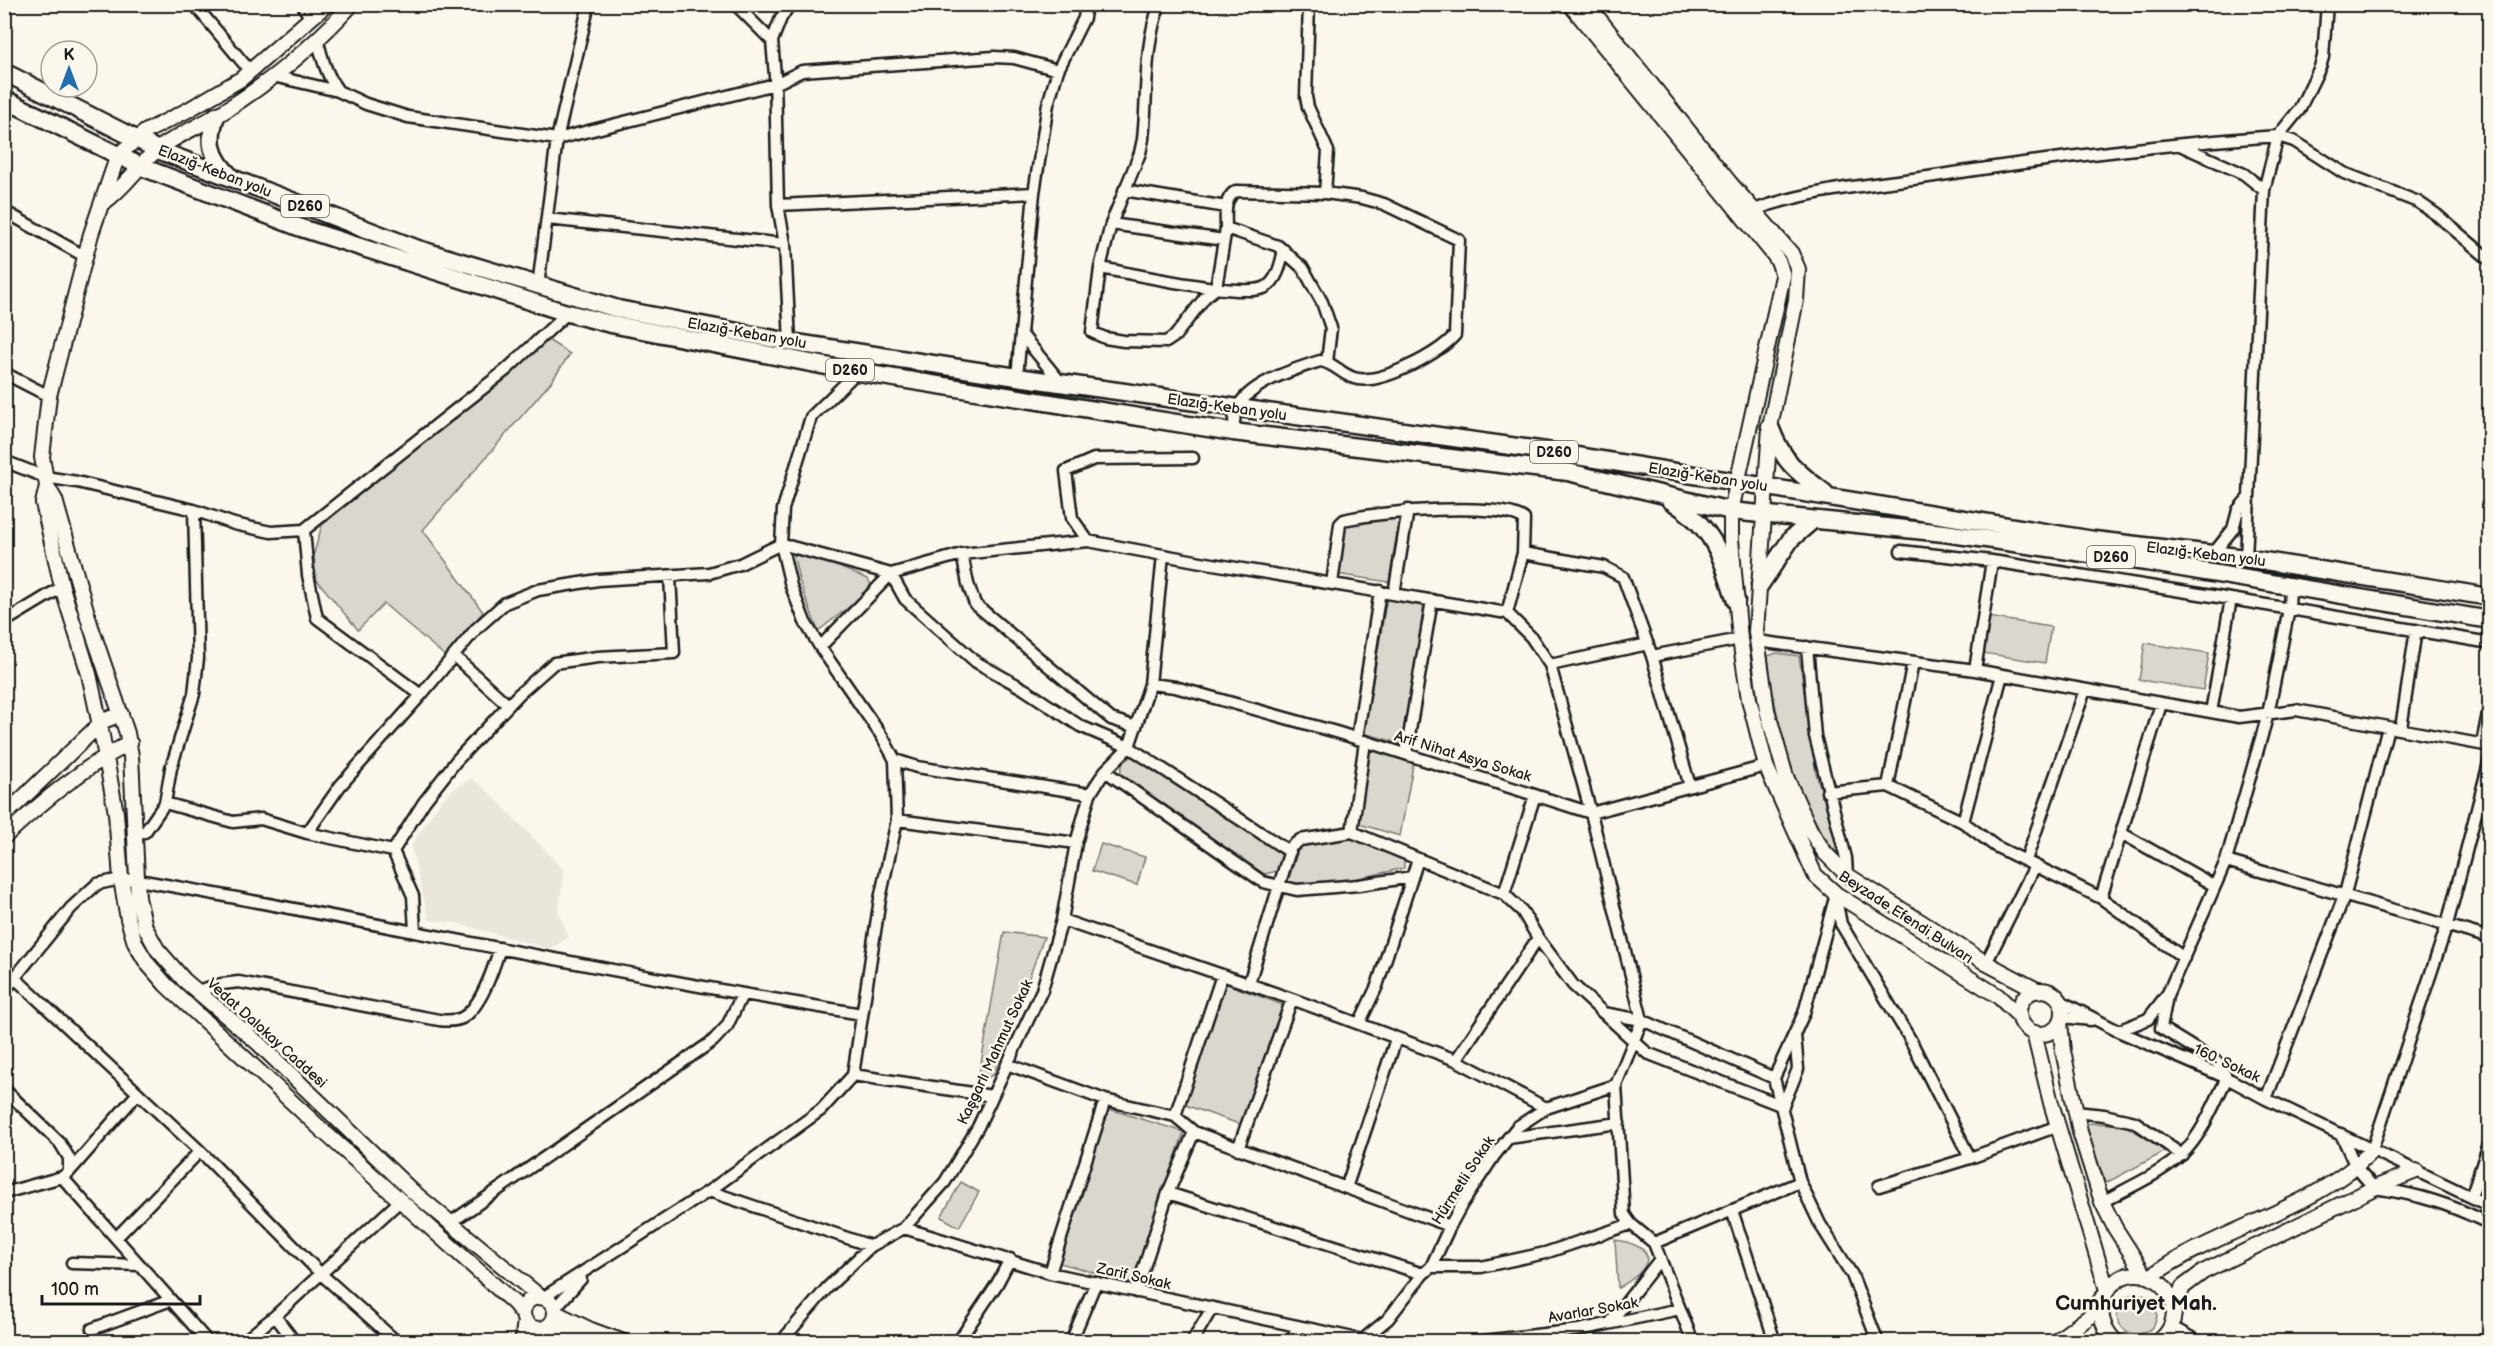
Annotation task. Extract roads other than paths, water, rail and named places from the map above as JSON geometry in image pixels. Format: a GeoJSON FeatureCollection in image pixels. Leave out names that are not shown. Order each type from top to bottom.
{"type":"FeatureCollection","features":[{"type":"Feature","properties":{"kind":"highway","name":"Elazığ-Keban yolu"},"geometry":{"type":"LineString","coordinates":[[4,72],[158,150],[418,249],[618,309],[790,342],[1062,384],[1535,449],[1738,480],[2094,540],[2246,558],[2490,597]]}},
{"type":"Feature","properties":{"kind":"highway","name":"Elazığ-Keban yolu"},"geometry":{"type":"LineString","coordinates":[[4,99],[142,166],[301,228],[564,312],[611,324],[857,372],[1233,432],[1568,472],[1731,511],[1980,538],[2146,562],[2490,620]]}},
{"type":"Feature","properties":{"kind":"highway"},"geometry":{"type":"LineString","coordinates":[[216,116],[210,133],[211,151],[221,167],[232,178]]}},
{"type":"Feature","properties":{"kind":"highway"},"geometry":{"type":"LineString","coordinates":[[1770,427],[1781,454],[1794,469],[1828,496]]}},
{"type":"Feature","properties":{"kind":"highway"},"geometry":{"type":"LineString","coordinates":[[1659,494],[1693,516],[1713,540],[1736,601]]}},
{"type":"Feature","properties":{"kind":"highway"},"geometry":{"type":"LineString","coordinates":[[1760,585],[1791,540],[1813,520]]}},
{"type":"Feature","properties":{"kind":"main road"},"geometry":{"type":"LineString","coordinates":[[327,4],[226,89],[145,132],[118,155],[107,182],[103,203],[86,256],[50,396],[42,445],[46,481],[43,503],[63,587],[89,674],[100,725],[116,813],[121,879],[135,943],[156,974],[322,1130],[514,1303],[532,1328],[590,1341]]}},
{"type":"Feature","properties":{"kind":"main road"},"geometry":{"type":"LineString","coordinates":[[103,203],[119,192],[158,150],[216,116],[273,76],[352,4]]}},
{"type":"Feature","properties":{"kind":"main road","name":"Beyzade Efendi Bulvarı"},"geometry":{"type":"LineString","coordinates":[[1570,4],[1774,255],[1782,271],[1777,308],[1731,511],[1731,540],[1740,639],[1749,699],[1766,766],[1815,875],[1836,894],[1998,996],[2019,1016]]}},
{"type":"Feature","properties":{"kind":"main road","name":"Beyzade Efendi Bulvarı"},"geometry":{"type":"LineString","coordinates":[[1587,4],[1791,253],[1798,269],[1796,300],[1770,427],[1757,641],[1767,710],[1786,777],[1811,832],[1825,853],[1846,875],[1986,963],[2039,991]]}},
{"type":"Feature","properties":{"kind":"main road","name":"Vedat Dalokay Caddesi"},"geometry":{"type":"LineString","coordinates":[[46,481],[55,500],[90,624],[129,743],[138,898],[145,927],[157,949],[196,991],[258,1043],[412,1191],[541,1297]]}},
{"type":"Feature","properties":{"kind":"main road"},"geometry":{"type":"LineString","coordinates":[[4,816],[106,719],[121,714]]}},
{"type":"Feature","properties":{"kind":"main road"},"geometry":{"type":"LineString","coordinates":[[4,837],[59,788],[105,756],[129,743]]}},
{"type":"Feature","properties":{"kind":"main road"},"geometry":{"type":"LineString","coordinates":[[2061,1020],[2049,1032],[2034,1033],[2024,1027],[2019,1016],[2021,1002],[2032,992],[2039,991],[2050,993],[2058,999],[2062,1011],[2063,1051],[2075,1112],[2102,1202],[2115,1228],[2148,1276],[2165,1287],[2174,1308]]}},
{"type":"Feature","properties":{"kind":"main road"},"geometry":{"type":"LineString","coordinates":[[2034,1033],[2105,1293],[2100,1309],[2102,1322],[2107,1333],[2116,1341]]}},
{"type":"Feature","properties":{"kind":"main road"},"geometry":{"type":"LineString","coordinates":[[2055,1341],[2089,1317],[2105,1293],[2120,1278],[2133,1275],[2148,1276],[2194,1251],[2298,1202],[2356,1167],[2372,1150]]}},
{"type":"Feature","properties":{"kind":"main road"},"geometry":{"type":"LineString","coordinates":[[2157,1341],[2169,1333],[2174,1308],[2183,1287],[2203,1272],[2374,1188],[2416,1171]]}},
{"type":"Feature","properties":{"kind":"main road"},"geometry":{"type":"LineString","coordinates":[[522,1341],[525,1304],[541,1297],[555,1310],[591,1330],[624,1341]]}},
{"type":"Feature","properties":{"kind":"main road"},"geometry":{"type":"LineString","coordinates":[[544,1332],[555,1310]]}},
{"type":"Feature","properties":{"kind":"street"},"geometry":{"type":"LineString","coordinates":[[194,4],[250,71]]}},
{"type":"Feature","properties":{"kind":"street"},"geometry":{"type":"LineString","coordinates":[[302,4],[311,19]]}},
{"type":"Feature","properties":{"kind":"street"},"geometry":{"type":"LineString","coordinates":[[538,286],[557,139],[589,4]]}},
{"type":"Feature","properties":{"kind":"street"},"geometry":{"type":"LineString","coordinates":[[735,4],[772,41]]}},
{"type":"Feature","properties":{"kind":"street"},"geometry":{"type":"LineString","coordinates":[[790,4],[781,18],[772,41],[778,205],[785,244],[790,342]]}},
{"type":"Feature","properties":{"kind":"street"},"geometry":{"type":"LineString","coordinates":[[1017,377],[1034,193],[1048,104],[1058,70],[1084,18],[1086,4]]}},
{"type":"Feature","properties":{"kind":"street"},"geometry":{"type":"LineString","coordinates":[[1160,4],[1152,24],[1143,139],[1140,153],[1111,224],[1100,267],[1092,332],[1105,338],[1166,342],[1175,336],[1216,288],[1226,228],[1226,207],[1230,194],[1236,191],[1325,193],[1362,198],[1384,204],[1459,240],[1455,335],[1447,344],[1390,374],[1372,378],[1358,379],[1327,362],[1313,363],[1262,385],[1251,393],[1237,409],[1233,432]]}},
{"type":"Feature","properties":{"kind":"street"},"geometry":{"type":"LineString","coordinates":[[1309,4],[1306,97],[1308,107],[1328,151],[1325,193]]}},
{"type":"Feature","properties":{"kind":"street"},"geometry":{"type":"LineString","coordinates":[[2246,558],[2264,190],[2278,136],[2299,110],[2320,67],[2323,57],[2327,4]]}},
{"type":"Feature","properties":{"kind":"street"},"geometry":{"type":"LineString","coordinates":[[317,38],[323,65],[338,91]]}},
{"type":"Feature","properties":{"kind":"street"},"geometry":{"type":"LineString","coordinates":[[273,76],[338,91],[366,104],[408,117],[557,139],[775,84],[802,71],[969,57],[1014,58],[1058,70]]}},
{"type":"Feature","properties":{"kind":"street"},"geometry":{"type":"LineString","coordinates":[[1754,210],[1799,196],[2002,165],[2129,149],[2278,136],[2294,141],[2344,173],[2418,202],[2490,260]]}},
{"type":"Feature","properties":{"kind":"street"},"geometry":{"type":"LineString","coordinates":[[2182,145],[2244,174],[2264,190]]}},
{"type":"Feature","properties":{"kind":"street"},"geometry":{"type":"LineString","coordinates":[[1124,190],[1226,207]]}},
{"type":"Feature","properties":{"kind":"street"},"geometry":{"type":"LineString","coordinates":[[778,205],[1034,193]]}},
{"type":"Feature","properties":{"kind":"street"},"geometry":{"type":"LineString","coordinates":[[4,211],[86,256]]}},
{"type":"Feature","properties":{"kind":"street"},"geometry":{"type":"LineString","coordinates":[[547,219],[785,244]]}},
{"type":"Feature","properties":{"kind":"street"},"geometry":{"type":"LineString","coordinates":[[1111,224],[1224,240]]}},
{"type":"Feature","properties":{"kind":"street"},"geometry":{"type":"LineString","coordinates":[[1226,228],[1264,240],[1284,250],[1304,268],[1327,312],[1332,335],[1327,362]]}},
{"type":"Feature","properties":{"kind":"street"},"geometry":{"type":"LineString","coordinates":[[1100,267],[1242,291],[1265,287],[1274,279],[1284,250]]}},
{"type":"Feature","properties":{"kind":"street"},"geometry":{"type":"LineString","coordinates":[[4,461],[46,481],[77,482],[194,510],[234,524],[271,532],[304,530],[506,370],[562,318],[564,312]]}},
{"type":"Feature","properties":{"kind":"street"},"geometry":{"type":"LineString","coordinates":[[1022,335],[1062,384]]}},
{"type":"Feature","properties":{"kind":"street"},"geometry":{"type":"LineString","coordinates":[[541,1297],[589,1270],[709,1191],[821,1110],[853,1075],[880,898],[897,820],[895,760],[883,738],[805,622],[791,586],[781,544],[783,509],[811,417],[857,372]]}},
{"type":"Feature","properties":{"kind":"street"},"geometry":{"type":"LineString","coordinates":[[4,373],[50,396]]}},
{"type":"Feature","properties":{"kind":"street"},"geometry":{"type":"LineString","coordinates":[[1088,541],[1072,518],[1066,471],[1094,459],[1193,458]]}},
{"type":"Feature","properties":{"kind":"street"},"geometry":{"type":"LineString","coordinates":[[2213,554],[2233,529],[2238,510],[2249,497]]}},
{"type":"Feature","properties":{"kind":"street"},"geometry":{"type":"LineString","coordinates":[[135,833],[145,832],[165,803],[171,768],[194,694],[197,670],[194,510]]}},
{"type":"Feature","properties":{"kind":"street"},"geometry":{"type":"LineString","coordinates":[[1394,594],[1408,510]]}},
{"type":"Feature","properties":{"kind":"street"},"geometry":{"type":"LineString","coordinates":[[1332,584],[1340,524],[1344,520],[1408,510],[1497,511],[1520,516],[1525,523],[1523,554],[1508,613]]}},
{"type":"Feature","properties":{"kind":"street"},"geometry":{"type":"LineString","coordinates":[[304,530],[308,575],[317,618],[421,695]]}},
{"type":"Feature","properties":{"kind":"street"},"geometry":{"type":"LineString","coordinates":[[820,647],[891,574],[962,554],[1088,541],[1508,613],[1531,637],[1550,665],[1591,813],[1642,1020],[1616,1085],[1624,1214],[1631,1224],[1654,1243],[1693,1341]]}},
{"type":"Feature","properties":{"kind":"street"},"geometry":{"type":"LineString","coordinates":[[307,833],[340,786],[476,629],[506,603],[538,590],[598,580],[709,573],[740,564],[781,544],[891,574],[904,599],[976,662],[1024,689],[1080,726],[1129,747],[1290,852]]}},
{"type":"Feature","properties":{"kind":"street"},"geometry":{"type":"LineString","coordinates":[[1901,551],[1992,561],[2231,599],[2490,644]]}},
{"type":"Feature","properties":{"kind":"street"},"geometry":{"type":"LineString","coordinates":[[962,554],[968,585],[975,603],[1111,719],[1136,727]]}},
{"type":"Feature","properties":{"kind":"street"},"geometry":{"type":"LineString","coordinates":[[1523,554],[1589,564],[1614,570],[1623,577],[1652,656],[1689,786]]}},
{"type":"Feature","properties":{"kind":"street","name":"Kaşgarlı Mahmut Sokak"},"geometry":{"type":"LineString","coordinates":[[781,1341],[827,1288],[871,1246],[904,1228],[945,1182],[978,1127],[1042,990],[1062,920],[1076,843],[1090,794],[1105,771],[1129,747],[1150,684],[1163,555]]}},
{"type":"Feature","properties":{"kind":"street"},"geometry":{"type":"LineString","coordinates":[[1975,670],[1992,561]]}},
{"type":"Feature","properties":{"kind":"street"},"geometry":{"type":"LineString","coordinates":[[393,851],[424,802],[451,767],[508,705],[554,663],[598,657],[674,653],[670,576]]}},
{"type":"Feature","properties":{"kind":"street"},"geometry":{"type":"LineString","coordinates":[[4,622],[63,587]]}},
{"type":"Feature","properties":{"kind":"street"},"geometry":{"type":"LineString","coordinates":[[2118,1031],[2148,1019],[2168,993],[2226,861],[2268,714],[2289,609],[2290,587]]}},
{"type":"Feature","properties":{"kind":"street"},"geometry":{"type":"LineString","coordinates":[[1352,831],[1380,591]]}},
{"type":"Feature","properties":{"kind":"street"},"geometry":{"type":"LineString","coordinates":[[2211,712],[2231,599]]}},
{"type":"Feature","properties":{"kind":"street"},"geometry":{"type":"LineString","coordinates":[[1406,754],[1432,600]]}},
{"type":"Feature","properties":{"kind":"street"},"geometry":{"type":"LineString","coordinates":[[2401,728],[2416,630]]}},
{"type":"Feature","properties":{"kind":"street"},"geometry":{"type":"LineString","coordinates":[[1652,656],[1740,639]]}},
{"type":"Feature","properties":{"kind":"street"},"geometry":{"type":"LineString","coordinates":[[1757,641],[1975,670],[2239,717],[2296,710],[2486,745],[2490,703]]}},
{"type":"Feature","properties":{"kind":"street"},"geometry":{"type":"LineString","coordinates":[[1550,665],[1648,644]]}},
{"type":"Feature","properties":{"kind":"street"},"geometry":{"type":"LineString","coordinates":[[1807,647],[1815,736],[1827,792],[1846,858],[1846,875]]}},
{"type":"Feature","properties":{"kind":"street"},"geometry":{"type":"LineString","coordinates":[[454,656],[508,705]]}},
{"type":"Feature","properties":{"kind":"street"},"geometry":{"type":"LineString","coordinates":[[1888,786],[1913,662]]}},
{"type":"Feature","properties":{"kind":"street"},"geometry":{"type":"LineString","coordinates":[[1963,822],[2002,675]]}},
{"type":"Feature","properties":{"kind":"street","name":"Arif Nihat Asya Sokak"},"geometry":{"type":"LineString","coordinates":[[1150,684],[1175,687],[1406,754],[1591,813]]}},
{"type":"Feature","properties":{"kind":"street"},"geometry":{"type":"LineString","coordinates":[[1986,963],[2031,863],[2085,690]]}},
{"type":"Feature","properties":{"kind":"street"},"geometry":{"type":"LineString","coordinates":[[2101,898],[2160,704]]}},
{"type":"Feature","properties":{"kind":"street"},"geometry":{"type":"LineString","coordinates":[[2266,1099],[2345,894],[2388,727]]}},
{"type":"Feature","properties":{"kind":"street"},"geometry":{"type":"LineString","coordinates":[[2372,1150],[2447,925],[2490,759]]}},
{"type":"Feature","properties":{"kind":"street"},"geometry":{"type":"LineString","coordinates":[[895,760],[917,767],[1090,794]]}},
{"type":"Feature","properties":{"kind":"street"},"geometry":{"type":"LineString","coordinates":[[1591,813],[1766,766]]}},
{"type":"Feature","properties":{"kind":"street"},"geometry":{"type":"LineString","coordinates":[[1105,771],[1263,882],[1298,891],[1412,877]]}},
{"type":"Feature","properties":{"kind":"street"},"geometry":{"type":"LineString","coordinates":[[1827,792],[1888,786],[1963,822],[1995,846],[2101,898],[2184,958]]}},
{"type":"Feature","properties":{"kind":"street"},"geometry":{"type":"LineString","coordinates":[[1504,894],[1535,795]]}},
{"type":"Feature","properties":{"kind":"street"},"geometry":{"type":"LineString","coordinates":[[165,803],[233,822],[261,819],[307,833],[393,851]]}},
{"type":"Feature","properties":{"kind":"street"},"geometry":{"type":"LineString","coordinates":[[897,820],[1076,843]]}},
{"type":"Feature","properties":{"kind":"street"},"geometry":{"type":"LineString","coordinates":[[1249,983],[1291,847],[1300,840],[1352,831],[1504,894],[1522,911],[1538,938],[1573,985],[1647,1053],[1783,1106]]}},
{"type":"Feature","properties":{"kind":"street"},"geometry":{"type":"LineString","coordinates":[[2121,833],[2215,886]]}},
{"type":"Feature","properties":{"kind":"street"},"geometry":{"type":"LineString","coordinates":[[393,851],[413,896],[415,931]]}},
{"type":"Feature","properties":{"kind":"street"},"geometry":{"type":"LineString","coordinates":[[1359,1024],[1377,986],[1418,859]]}},
{"type":"Feature","properties":{"kind":"street"},"geometry":{"type":"LineString","coordinates":[[2226,861],[2490,938]]}},
{"type":"Feature","properties":{"kind":"street"},"geometry":{"type":"LineString","coordinates":[[4,991],[16,979],[70,908],[97,884],[121,879],[138,880],[415,931],[742,995],[862,1014]]}},
{"type":"Feature","properties":{"kind":"street"},"geometry":{"type":"LineString","coordinates":[[1836,894],[1841,924],[1910,1040],[1970,1158]]}},
{"type":"Feature","properties":{"kind":"street"},"geometry":{"type":"LineString","coordinates":[[1836,894],[1804,1013],[1774,1078],[1783,1106],[1800,1182],[1820,1224],[1852,1275],[1878,1341]]}},
{"type":"Feature","properties":{"kind":"street"},"geometry":{"type":"LineString","coordinates":[[1062,920],[1249,983],[1456,1060],[1546,1108]]}},
{"type":"Feature","properties":{"kind":"street"},"geometry":{"type":"LineString","coordinates":[[1828,924],[1841,924]]}},
{"type":"Feature","properties":{"kind":"street"},"geometry":{"type":"LineString","coordinates":[[1456,1060],[1538,938]]}},
{"type":"Feature","properties":{"kind":"street"},"geometry":{"type":"LineString","coordinates":[[196,991],[239,982],[439,1020],[455,1020],[462,1018],[474,1006],[491,976],[500,948]]}},
{"type":"Feature","properties":{"kind":"street"},"geometry":{"type":"LineString","coordinates":[[1175,1116],[1222,975]]}},
{"type":"Feature","properties":{"kind":"street"},"geometry":{"type":"LineString","coordinates":[[16,979],[200,1151],[321,1274],[397,1341]]}},
{"type":"Feature","properties":{"kind":"street"},"geometry":{"type":"LineString","coordinates":[[2102,1202],[2145,1179],[2182,1155],[2201,1129],[2227,1078],[2218,1063],[2161,1028],[2168,993]]}},
{"type":"Feature","properties":{"kind":"street"},"geometry":{"type":"LineString","coordinates":[[450,1223],[713,1041],[727,1026],[742,995]]}},
{"type":"Feature","properties":{"kind":"street"},"geometry":{"type":"LineString","coordinates":[[1238,1149],[1292,999]]}},
{"type":"Feature","properties":{"kind":"street","name":"160. Sokak"},"geometry":{"type":"LineString","coordinates":[[2058,999],[2118,1031],[2227,1078],[2266,1099],[2490,1206]]}},
{"type":"Feature","properties":{"kind":"street"},"geometry":{"type":"LineString","coordinates":[[1603,1013],[1642,1020],[1774,1078]]}},
{"type":"Feature","properties":{"kind":"street","name":"160. Sokak"},"geometry":{"type":"LineString","coordinates":[[2061,1020],[2099,1021]]}},
{"type":"Feature","properties":{"kind":"street"},"geometry":{"type":"LineString","coordinates":[[1783,1106],[1798,1069],[1795,1034]]}},
{"type":"Feature","properties":{"kind":"street"},"geometry":{"type":"LineString","coordinates":[[1346,1188],[1396,1039]]}},
{"type":"Feature","properties":{"kind":"street"},"geometry":{"type":"LineString","coordinates":[[1008,1064],[1105,1100],[1175,1116],[1194,1132],[1449,1226]]}},
{"type":"Feature","properties":{"kind":"street"},"geometry":{"type":"LineString","coordinates":[[853,1075],[992,1096]]}},
{"type":"Feature","properties":{"kind":"street","name":"Hürmetli Sokak"},"geometry":{"type":"LineString","coordinates":[[1363,1341],[1388,1319],[1427,1270],[1449,1226],[1494,1156],[1517,1127],[1546,1108],[1616,1085]]}},
{"type":"Feature","properties":{"kind":"street"},"geometry":{"type":"LineString","coordinates":[[4,1089],[60,1143],[69,1158],[65,1174]]}},
{"type":"Feature","properties":{"kind":"street"},"geometry":{"type":"LineString","coordinates":[[4,1193],[65,1174],[138,1092]]}},
{"type":"Feature","properties":{"kind":"street"},"geometry":{"type":"LineString","coordinates":[[1050,1273],[1105,1100]]}},
{"type":"Feature","properties":{"kind":"street"},"geometry":{"type":"LineString","coordinates":[[2075,1112],[2104,1115],[2134,1122],[2182,1155]]}},
{"type":"Feature","properties":{"kind":"street"},"geometry":{"type":"LineString","coordinates":[[1508,1138],[1619,1123]]}},
{"type":"Feature","properties":{"kind":"street"},"geometry":{"type":"LineString","coordinates":[[1879,1186],[1970,1158],[2058,1126]]}},
{"type":"Feature","properties":{"kind":"street"},"geometry":{"type":"LineString","coordinates":[[1136,1292],[1168,1193],[1194,1132]]}},
{"type":"Feature","properties":{"kind":"street"},"geometry":{"type":"LineString","coordinates":[[2341,1134],[2356,1167],[2374,1188],[2421,1195],[2455,1207],[2490,1224]]}},
{"type":"Feature","properties":{"kind":"street"},"geometry":{"type":"LineString","coordinates":[[2471,1197],[2490,1141]]}},
{"type":"Feature","properties":{"kind":"street"},"geometry":{"type":"LineString","coordinates":[[116,1238],[200,1151]]}},
{"type":"Feature","properties":{"kind":"street"},"geometry":{"type":"LineString","coordinates":[[65,1174],[116,1238],[208,1341]]}},
{"type":"Feature","properties":{"kind":"street"},"geometry":{"type":"LineString","coordinates":[[1654,1243],[1800,1182]]}},
{"type":"Feature","properties":{"kind":"street"},"geometry":{"type":"LineString","coordinates":[[709,1191],[871,1246]]}},
{"type":"Feature","properties":{"kind":"street"},"geometry":{"type":"LineString","coordinates":[[1168,1193],[1427,1270],[1492,1265],[1545,1253],[1631,1224]]}},
{"type":"Feature","properties":{"kind":"street"},"geometry":{"type":"LineString","coordinates":[[243,1341],[275,1316],[401,1200]]}},
{"type":"Feature","properties":{"kind":"street"},"geometry":{"type":"LineString","coordinates":[[1732,1210],[1775,1341]]}},
{"type":"Feature","properties":{"kind":"street","name":"Zarif Sokak"},"geometry":{"type":"LineString","coordinates":[[904,1228],[1050,1273],[1363,1341]]}},
{"type":"Feature","properties":{"kind":"street"},"geometry":{"type":"LineString","coordinates":[[958,1341],[997,1284],[1010,1259]]}},
{"type":"Feature","properties":{"kind":"street"},"geometry":{"type":"LineString","coordinates":[[1610,1323],[1660,1259]]}},
{"type":"Feature","properties":{"kind":"street"},"geometry":{"type":"LineString","coordinates":[[72,1263],[140,1265]]}},
{"type":"Feature","properties":{"kind":"street"},"geometry":{"type":"LineString","coordinates":[[555,1310],[589,1270]]}},
{"type":"Feature","properties":{"kind":"street"},"geometry":{"type":"LineString","coordinates":[[1071,1341],[1096,1282]]}},
{"type":"Feature","properties":{"kind":"street"},"geometry":{"type":"LineString","coordinates":[[92,1329],[171,1300]]}},
{"type":"Feature","properties":{"kind":"street"},"geometry":{"type":"LineString","coordinates":[[1192,1341],[1212,1308]]}},
{"type":"Feature","properties":{"kind":"street","name":"Avarlar Sokak"},"geometry":{"type":"LineString","coordinates":[[1474,1341],[1579,1330],[1680,1309]]}},
{"type":"Feature","properties":{"kind":"street"},"geometry":{"type":"LineString","coordinates":[[275,1316],[295,1341]]}},
{"type":"Feature","properties":{"kind":"street"},"geometry":{"type":"LineString","coordinates":[[1291,1341],[1298,1327]]}},
{"type":"Feature","properties":{"kind":"street"},"geometry":{"type":"LineString","coordinates":[[1579,1330],[1582,1341]]}},
{"type":"Feature","properties":{"kind":"street"},"geometry":{"type":"LineString","coordinates":[[2169,1333],[2199,1341]]}},
{"type":"Feature","properties":{"kind":"district","name":"Cumhuriyet Mah."},"geometry":{"type":"Point","coordinates":[2136,1303]}}]}
